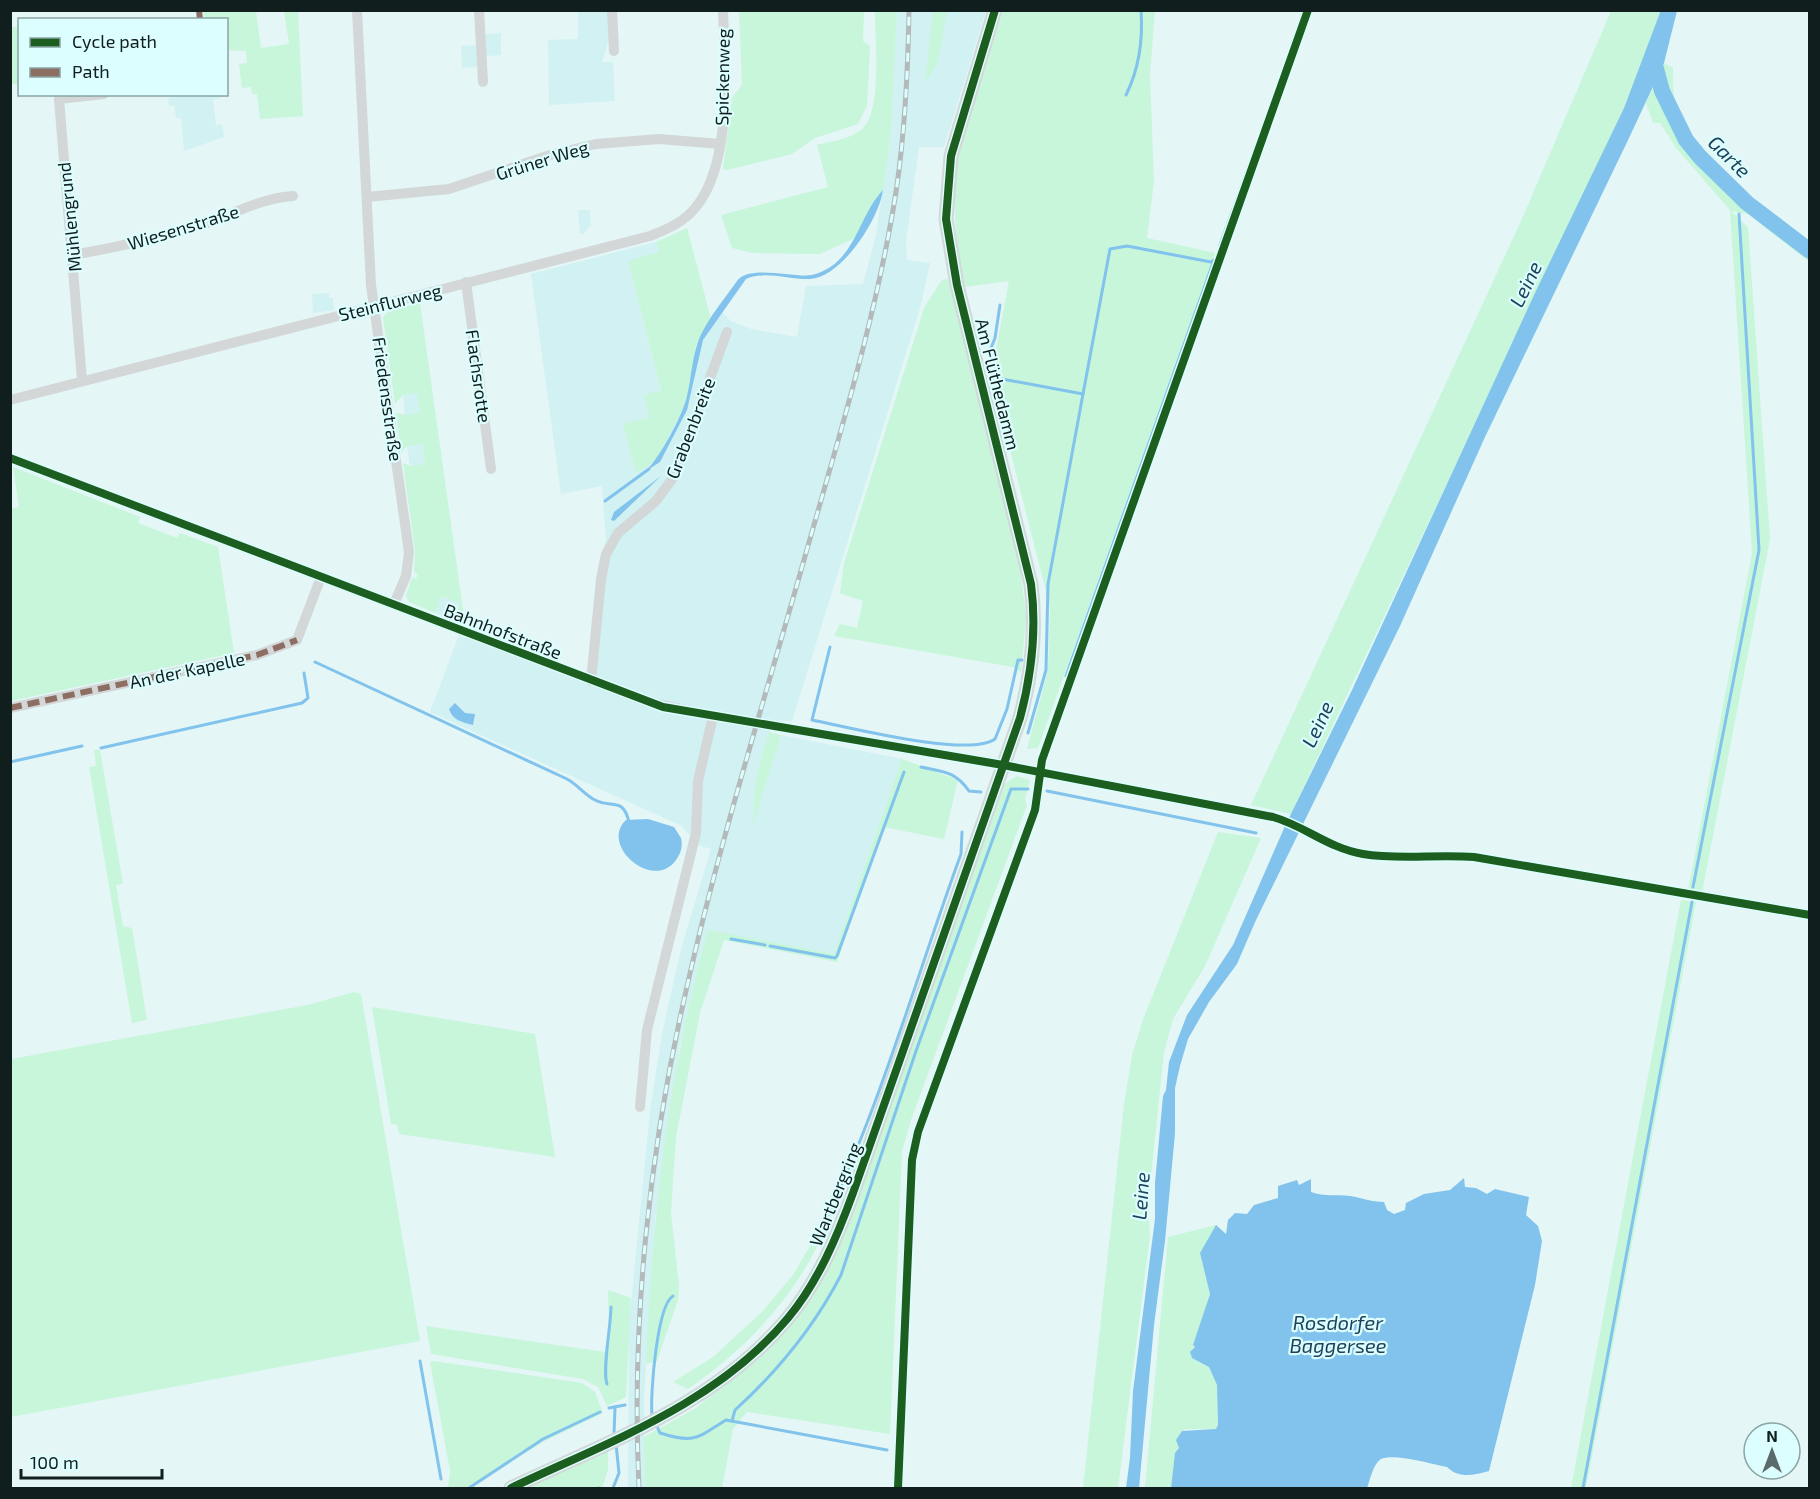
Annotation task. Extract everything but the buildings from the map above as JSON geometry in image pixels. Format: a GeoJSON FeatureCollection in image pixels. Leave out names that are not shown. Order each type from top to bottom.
{"type":"FeatureCollection","features":[{"type":"Feature","properties":{"kind":"main road","name":"Am Flüthedamm"},"geometry":{"type":"LineString","coordinates":[[995,10],[951,156],[946,219],[957,285],[1020,530],[1034,607],[1030,678],[1003,765]]}},
{"type":"Feature","properties":{"kind":"main road","name":"Wartbergring"},"geometry":{"type":"LineString","coordinates":[[511,1488],[694,1400],[735,1370],[789,1317],[828,1253],[865,1161],[1003,765]]}},
{"type":"Feature","properties":{"kind":"street","name":"Friedensstraße"},"geometry":{"type":"LineString","coordinates":[[357,10],[375,306],[409,552],[406,576],[394,604]]}},
{"type":"Feature","properties":{"kind":"street"},"geometry":{"type":"LineString","coordinates":[[479,10],[483,82]]}},
{"type":"Feature","properties":{"kind":"street"},"geometry":{"type":"LineString","coordinates":[[612,10],[614,51]]}},
{"type":"Feature","properties":{"kind":"street","name":"Spickenweg"},"geometry":{"type":"LineString","coordinates":[[720,144],[725,94],[723,10]]}},
{"type":"Feature","properties":{"kind":"street","name":"Mühlengrund"},"geometry":{"type":"LineString","coordinates":[[82,380],[73,255],[63,171],[59,99],[87,96]]}},
{"type":"Feature","properties":{"kind":"street","name":"Grüner Weg"},"geometry":{"type":"LineString","coordinates":[[367,197],[449,189],[553,154],[596,144],[659,139],[720,144]]}},
{"type":"Feature","properties":{"kind":"street","name":"Steinflurweg"},"geometry":{"type":"LineString","coordinates":[[10,400],[650,236],[673,226],[689,214],[704,196],[720,144]]}},
{"type":"Feature","properties":{"kind":"street","name":"Wiesenstraße"},"geometry":{"type":"LineString","coordinates":[[73,255],[157,238],[231,215],[270,198],[293,196]]}},
{"type":"Feature","properties":{"kind":"street","name":"Flachsrotte"},"geometry":{"type":"LineString","coordinates":[[466,282],[491,470]]}},
{"type":"Feature","properties":{"kind":"street","name":"Grabenbreite"},"geometry":{"type":"LineString","coordinates":[[591,681],[601,579],[606,554],[624,526],[656,501],[671,482],[727,332]]}},
{"type":"Feature","properties":{"kind":"street","name":"Bahnhofstraße"},"geometry":{"type":"LineString","coordinates":[[10,458],[663,707],[1003,765]]}},
{"type":"Feature","properties":{"kind":"street","name":"An der Kapelle"},"geometry":{"type":"LineString","coordinates":[[10,708],[257,655],[290,644],[299,636],[321,577]]}},
{"type":"Feature","properties":{"kind":"street"},"geometry":{"type":"LineString","coordinates":[[640,1107],[647,1030],[696,833],[698,780],[713,716]]}},
{"type":"Feature","properties":{"kind":"shaded area"},"geometry":{"type":"Polygon","coordinates":[[[578,11],[608,11],[609,38],[602,62],[613,62],[615,101],[549,105],[548,40],[578,39],[578,11]]]}},
{"type":"Feature","properties":{"kind":"shaded area"},"geometry":{"type":"Polygon","coordinates":[[[897,11],[986,11],[944,147],[919,147],[906,241],[907,260],[930,263],[920,308],[792,721],[773,720],[755,781],[753,824],[781,735],[902,759],[834,954],[708,931],[680,1045],[655,1218],[644,1398],[645,1488],[628,1488],[629,1325],[650,1111],[662,1034],[681,949],[711,849],[698,845],[682,826],[430,712],[459,635],[591,685],[598,575],[606,540],[602,486],[561,494],[531,274],[656,242],[659,252],[628,262],[661,391],[650,417],[623,424],[636,473],[711,319],[719,309],[731,321],[751,329],[797,337],[806,286],[863,284],[876,235],[891,132],[897,11]]]}},
{"type":"Feature","properties":{"kind":"shaded area"},"geometry":{"type":"Polygon","coordinates":[[[501,33],[501,55],[486,56],[485,34],[501,33]]]}},
{"type":"Feature","properties":{"kind":"shaded area"},"geometry":{"type":"Polygon","coordinates":[[[476,45],[477,67],[462,68],[461,46],[476,45]]]}},
{"type":"Feature","properties":{"kind":"shaded area"},"geometry":{"type":"Polygon","coordinates":[[[219,96],[220,98],[213,100],[216,125],[222,124],[224,137],[184,151],[181,118],[176,118],[174,105],[169,106],[168,98],[219,96]]]}},
{"type":"Feature","properties":{"kind":"shaded area"},"geometry":{"type":"Polygon","coordinates":[[[578,210],[590,210],[591,227],[588,227],[584,234],[580,234],[578,210]]]}},
{"type":"Feature","properties":{"kind":"shaded area"},"geometry":{"type":"Polygon","coordinates":[[[329,293],[329,298],[333,298],[334,310],[313,313],[312,294],[329,293]]]}},
{"type":"Feature","properties":{"kind":"shaded area"},"geometry":{"type":"Polygon","coordinates":[[[417,393],[420,413],[405,415],[403,395],[417,393]]]}},
{"type":"Feature","properties":{"kind":"shaded area"},"geometry":{"type":"Polygon","coordinates":[[[422,444],[425,464],[410,466],[407,446],[422,444]]]}},
{"type":"Feature","properties":{"kind":"shaded area"},"geometry":{"type":"Polygon","coordinates":[[[441,596],[460,603],[454,620],[435,613],[441,596]]]}},
{"type":"Feature","properties":{"kind":"green space"},"geometry":{"type":"Polygon","coordinates":[[[203,11],[256,11],[261,48],[289,44],[284,11],[298,11],[303,116],[260,119],[257,94],[252,94],[251,87],[242,88],[239,64],[247,63],[246,51],[228,50],[228,18],[204,18],[203,11]]]}},
{"type":"Feature","properties":{"kind":"green space"},"geometry":{"type":"Polygon","coordinates":[[[739,11],[864,11],[863,41],[870,46],[867,106],[858,124],[815,138],[792,154],[727,170],[723,169],[732,98],[742,85],[739,11]]]}},
{"type":"Feature","properties":{"kind":"green space"},"geometry":{"type":"Polygon","coordinates":[[[875,11],[897,11],[891,132],[883,190],[876,198],[857,237],[820,254],[753,253],[732,248],[721,215],[828,187],[817,145],[854,134],[864,127],[870,117],[876,71],[875,11]]]}},
{"type":"Feature","properties":{"kind":"green space"},"geometry":{"type":"Polygon","coordinates":[[[933,11],[947,11],[938,62],[925,83],[933,11]]]}},
{"type":"Feature","properties":{"kind":"green space"},"geometry":{"type":"Polygon","coordinates":[[[1003,11],[1155,11],[1150,76],[1154,181],[1147,238],[1215,253],[1038,748],[1027,749],[1048,670],[1050,607],[991,375],[1009,281],[965,287],[957,243],[955,214],[955,184],[964,129],[1003,11]]]}},
{"type":"Feature","properties":{"kind":"green space"},"geometry":{"type":"Polygon","coordinates":[[[1611,11],[1661,11],[1624,108],[1291,814],[1251,805],[1521,221],[1611,11]]]}},
{"type":"Feature","properties":{"kind":"green space"},"geometry":{"type":"Polygon","coordinates":[[[11,27],[18,27],[18,84],[11,84],[11,27]]]}},
{"type":"Feature","properties":{"kind":"green space"},"geometry":{"type":"Polygon","coordinates":[[[1664,63],[1673,68],[1673,91],[1676,104],[1699,144],[1733,181],[1809,240],[1809,262],[1748,214],[1731,211],[1748,227],[1770,539],[1702,893],[1688,891],[1752,553],[1730,210],[1676,148],[1660,123],[1653,123],[1646,103],[1664,63]]]}},
{"type":"Feature","properties":{"kind":"green space"},"geometry":{"type":"Polygon","coordinates":[[[687,228],[711,319],[696,346],[687,396],[682,410],[657,460],[636,473],[623,424],[650,417],[644,395],[661,390],[628,261],[659,252],[656,242],[687,228]]]}},
{"type":"Feature","properties":{"kind":"green space"},"geometry":{"type":"Polygon","coordinates":[[[946,279],[950,281],[1020,564],[1026,617],[1021,672],[1013,667],[834,636],[840,624],[857,628],[863,601],[840,593],[844,563],[924,308],[941,281],[946,279]]]}},
{"type":"Feature","properties":{"kind":"green space"},"geometry":{"type":"Polygon","coordinates":[[[420,303],[465,624],[454,620],[460,603],[441,596],[435,613],[409,602],[406,596],[412,577],[416,579],[418,574],[414,572],[415,551],[403,463],[410,466],[425,464],[422,444],[407,446],[401,453],[396,413],[406,415],[420,413],[417,393],[403,395],[395,404],[383,317],[390,310],[420,303]]]}},
{"type":"Feature","properties":{"kind":"green space"},"geometry":{"type":"Polygon","coordinates":[[[13,467],[140,517],[138,523],[177,538],[180,533],[218,547],[234,653],[11,701],[10,509],[19,507],[13,467]]]}},
{"type":"Feature","properties":{"kind":"green space"},"geometry":{"type":"Polygon","coordinates":[[[769,732],[781,735],[753,826],[755,781],[769,732]]]}},
{"type":"Feature","properties":{"kind":"green space"},"geometry":{"type":"Polygon","coordinates":[[[94,750],[100,750],[123,884],[116,885],[123,926],[132,928],[147,1020],[132,1023],[89,767],[96,766],[94,750]]]}},
{"type":"Feature","properties":{"kind":"green space"},"geometry":{"type":"Polygon","coordinates":[[[902,759],[958,780],[944,839],[884,827],[837,962],[724,940],[700,1013],[676,1137],[671,1213],[679,1286],[678,1300],[657,1361],[646,1364],[653,1255],[664,1146],[682,1037],[708,930],[834,954],[902,759]]]}},
{"type":"Feature","properties":{"kind":"green space"},"geometry":{"type":"Polygon","coordinates":[[[1017,776],[1030,780],[1025,799],[1027,805],[911,1120],[902,1151],[890,1434],[747,1412],[733,1429],[722,1488],[645,1487],[644,1437],[696,1408],[718,1390],[813,1289],[1003,785],[1017,776]]]}},
{"type":"Feature","properties":{"kind":"green space"},"geometry":{"type":"Polygon","coordinates":[[[1218,832],[1261,838],[1205,966],[1173,1019],[1164,1052],[1148,1205],[1150,1235],[1118,1488],[1083,1488],[1124,1104],[1132,1055],[1144,1017],[1218,832]]]}},
{"type":"Feature","properties":{"kind":"green space"},"geometry":{"type":"Polygon","coordinates":[[[1681,900],[1696,902],[1586,1488],[1571,1488],[1681,900]]]}},
{"type":"Feature","properties":{"kind":"green space"},"geometry":{"type":"Polygon","coordinates":[[[354,992],[361,994],[420,1341],[11,1417],[11,1059],[308,1005],[354,992]]]}},
{"type":"Feature","properties":{"kind":"green space"},"geometry":{"type":"Polygon","coordinates":[[[372,1007],[535,1034],[555,1157],[399,1134],[397,1125],[391,1124],[372,1007]]]}},
{"type":"Feature","properties":{"kind":"green space"},"geometry":{"type":"Polygon","coordinates":[[[831,1210],[833,1211],[821,1239],[792,1289],[755,1333],[688,1389],[673,1382],[713,1357],[761,1313],[793,1275],[831,1210]]]}},
{"type":"Feature","properties":{"kind":"green space"},"geometry":{"type":"Polygon","coordinates":[[[1216,1225],[1200,1253],[1210,1294],[1192,1358],[1209,1367],[1217,1385],[1218,1425],[1216,1429],[1185,1429],[1181,1434],[1180,1449],[1175,1453],[1171,1488],[1145,1488],[1168,1237],[1216,1225]]]}},
{"type":"Feature","properties":{"kind":"green space"},"geometry":{"type":"Polygon","coordinates":[[[608,1290],[631,1298],[626,1397],[607,1406],[598,1387],[583,1379],[431,1354],[426,1326],[605,1352],[609,1331],[608,1290]]]}},
{"type":"Feature","properties":{"kind":"green space"},"geometry":{"type":"Polygon","coordinates":[[[430,1362],[582,1383],[595,1392],[603,1413],[545,1441],[466,1488],[448,1488],[450,1471],[430,1362]]]}},
{"type":"Feature","properties":{"kind":"green space"},"geometry":{"type":"Polygon","coordinates":[[[608,1451],[608,1470],[602,1488],[523,1488],[608,1451]]]}},
{"type":"Feature","properties":{"kind":"water"},"geometry":{"type":"Polygon","coordinates":[[[1661,10],[1677,11],[1664,63],[1485,437],[1400,626],[1256,920],[1237,964],[1209,1002],[1188,1039],[1175,1088],[1175,1133],[1139,1488],[1126,1488],[1130,1458],[1133,1391],[1155,1219],[1155,1183],[1163,1096],[1166,1090],[1169,1062],[1187,1015],[1233,945],[1285,826],[1352,690],[1535,293],[1624,108],[1661,10]]]}},
{"type":"Feature","properties":{"kind":"water"},"geometry":{"type":"Polygon","coordinates":[[[883,190],[874,216],[857,245],[846,258],[822,276],[803,279],[761,275],[746,279],[703,340],[687,410],[660,462],[646,471],[664,446],[681,414],[701,334],[737,281],[751,273],[812,275],[827,269],[847,250],[874,201],[883,190]]]}},
{"type":"Feature","properties":{"kind":"water"},"geometry":{"type":"Polygon","coordinates":[[[661,476],[614,521],[611,520],[614,512],[661,476]]]}},
{"type":"Feature","properties":{"kind":"water"},"geometry":{"type":"Polygon","coordinates":[[[455,703],[465,713],[475,714],[473,725],[453,716],[449,709],[455,703]]]}},
{"type":"Feature","properties":{"kind":"water"},"geometry":{"type":"Polygon","coordinates":[[[648,819],[674,827],[681,838],[682,847],[676,860],[666,868],[655,871],[643,868],[632,861],[624,852],[619,841],[619,830],[626,820],[648,819]]]}},
{"type":"Feature","properties":{"kind":"water","name":"Rosdorfer Baggersee"},"geometry":{"type":"Polygon","coordinates":[[[1464,1178],[1465,1187],[1476,1188],[1487,1194],[1495,1189],[1529,1197],[1526,1215],[1538,1226],[1542,1241],[1535,1285],[1489,1471],[1462,1475],[1447,1467],[1404,1458],[1387,1457],[1381,1459],[1376,1465],[1367,1488],[1171,1488],[1175,1453],[1179,1448],[1176,1440],[1182,1431],[1216,1429],[1218,1425],[1217,1385],[1209,1367],[1192,1358],[1190,1352],[1195,1347],[1193,1345],[1210,1294],[1200,1253],[1216,1225],[1226,1234],[1228,1220],[1235,1213],[1247,1214],[1254,1205],[1278,1198],[1278,1186],[1297,1180],[1299,1185],[1311,1179],[1311,1192],[1316,1194],[1350,1196],[1384,1202],[1387,1210],[1394,1214],[1405,1210],[1406,1203],[1424,1194],[1450,1190],[1464,1178]]]}},
{"type":"Feature","properties":{"kind":"waterway"},"geometry":{"type":"LineString","coordinates":[[1126,95],[1139,54],[1141,10]]}},
{"type":"Feature","properties":{"kind":"waterway"},"geometry":{"type":"LineString","coordinates":[[1292,44],[1304,10]]}},
{"type":"Feature","properties":{"kind":"waterway"},"geometry":{"type":"LineString","coordinates":[[1220,245],[1287,61]]}},
{"type":"Feature","properties":{"kind":"waterway","name":"Garte"},"geometry":{"type":"LineString","coordinates":[[1655,65],[1662,91],[1686,140],[1700,157],[1747,203],[1810,251]]}},
{"type":"Feature","properties":{"kind":"waterway"},"geometry":{"type":"LineString","coordinates":[[1693,887],[1759,550],[1739,214]]}},
{"type":"Feature","properties":{"kind":"waterway"},"geometry":{"type":"LineString","coordinates":[[997,378],[1083,394],[1110,249],[1127,246],[1211,262],[1214,260],[1066,676]]}},
{"type":"Feature","properties":{"kind":"waterway"},"geometry":{"type":"LineString","coordinates":[[985,352],[989,353],[995,338],[1000,305]]}},
{"type":"Feature","properties":{"kind":"waterway"},"geometry":{"type":"LineString","coordinates":[[1028,733],[1046,670],[1048,584],[1083,394]]}},
{"type":"Feature","properties":{"kind":"waterway"},"geometry":{"type":"LineString","coordinates":[[605,501],[649,469]]}},
{"type":"Feature","properties":{"kind":"waterway"},"geometry":{"type":"LineString","coordinates":[[830,647],[812,720],[907,739],[960,745],[981,744],[995,739],[1007,709],[1018,660],[1022,660]]}},
{"type":"Feature","properties":{"kind":"waterway"},"geometry":{"type":"LineString","coordinates":[[315,662],[567,779],[595,800],[620,806],[629,822]]}},
{"type":"Feature","properties":{"kind":"waterway"},"geometry":{"type":"LineString","coordinates":[[101,748],[302,703],[308,698],[304,673]]}},
{"type":"Feature","properties":{"kind":"waterway"},"geometry":{"type":"LineString","coordinates":[[10,762],[82,746]]}},
{"type":"Feature","properties":{"kind":"waterway"},"geometry":{"type":"LineString","coordinates":[[921,767],[948,773],[964,784],[969,791],[981,792]]}},
{"type":"Feature","properties":{"kind":"waterway"},"geometry":{"type":"LineString","coordinates":[[770,946],[835,958],[837,956],[904,772]]}},
{"type":"Feature","properties":{"kind":"waterway"},"geometry":{"type":"LineString","coordinates":[[732,1421],[735,1410],[766,1380],[807,1330],[841,1275],[916,1051],[1011,789],[1028,789]]}},
{"type":"Feature","properties":{"kind":"waterway"},"geometry":{"type":"LineString","coordinates":[[1047,791],[1256,833]]}},
{"type":"Feature","properties":{"kind":"waterway"},"geometry":{"type":"LineString","coordinates":[[824,1223],[881,1087],[961,854],[962,832]]}},
{"type":"Feature","properties":{"kind":"waterway"},"geometry":{"type":"LineString","coordinates":[[1583,1488],[1692,902]]}},
{"type":"Feature","properties":{"kind":"waterway"},"geometry":{"type":"LineString","coordinates":[[731,939],[765,945]]}},
{"type":"Feature","properties":{"kind":"waterway"},"geometry":{"type":"LineString","coordinates":[[652,1415],[652,1389],[659,1332],[667,1303],[673,1296]]}},
{"type":"Feature","properties":{"kind":"waterway"},"geometry":{"type":"LineString","coordinates":[[607,1384],[611,1307]]}},
{"type":"Feature","properties":{"kind":"waterway"},"geometry":{"type":"LineString","coordinates":[[420,1361],[441,1479]]}},
{"type":"Feature","properties":{"kind":"waterway"},"geometry":{"type":"LineString","coordinates":[[609,1408],[625,1405]]}},
{"type":"Feature","properties":{"kind":"waterway"},"geometry":{"type":"LineString","coordinates":[[614,1434],[615,1407]]}},
{"type":"Feature","properties":{"kind":"waterway"},"geometry":{"type":"LineString","coordinates":[[469,1488],[543,1439],[600,1412]]}},
{"type":"Feature","properties":{"kind":"waterway"},"geometry":{"type":"LineString","coordinates":[[656,1424],[660,1433],[689,1438],[702,1435],[726,1420],[887,1450]]}},
{"type":"Feature","properties":{"kind":"waterway"},"geometry":{"type":"LineString","coordinates":[[613,1488],[619,1473],[616,1444]]}},
{"type":"Feature","properties":{"kind":"railway"},"geometry":{"type":"LineString","coordinates":[[639,1488],[637,1426],[641,1301],[653,1176],[673,1052],[712,884],[842,427],[878,287],[902,147],[909,10]]}},
{"type":"Feature","properties":{"kind":"marked path"},"geometry":{"type":"LineString","coordinates":[[199,10],[200,18]]}},
{"type":"Feature","properties":{"kind":"marked path"},"geometry":{"type":"LineString","coordinates":[[10,708],[257,655],[297,640]]}},
{"type":"Feature","properties":{"kind":"cycle path"},"geometry":{"type":"LineString","coordinates":[[511,1488],[623,1436],[694,1398],[728,1375],[759,1348],[788,1318],[809,1289],[833,1242],[853,1193],[1020,718],[1028,685],[1032,651],[1034,618],[1031,584],[957,285],[946,219],[951,156],[995,10]]}},
{"type":"Feature","properties":{"kind":"cycle path"},"geometry":{"type":"LineString","coordinates":[[898,1488],[912,1160],[918,1132],[1035,810],[1042,760],[1308,10]]}},
{"type":"Feature","properties":{"kind":"cycle path"},"geometry":{"type":"LineString","coordinates":[[10,458],[663,707],[1003,765],[1273,817],[1339,847],[1363,854],[1390,857],[1474,857],[1810,915]]}},
{"type":"Feature","properties":{"kind":"water label","name":"Leine"},"geometry":{"type":"Point","coordinates":[1525,284]}},
{"type":"Feature","properties":{"kind":"water label","name":"Leine"},"geometry":{"type":"Point","coordinates":[1317,724]}},
{"type":"Feature","properties":{"kind":"water label","name":"Leine"},"geometry":{"type":"Point","coordinates":[1140,1196]}}]}
